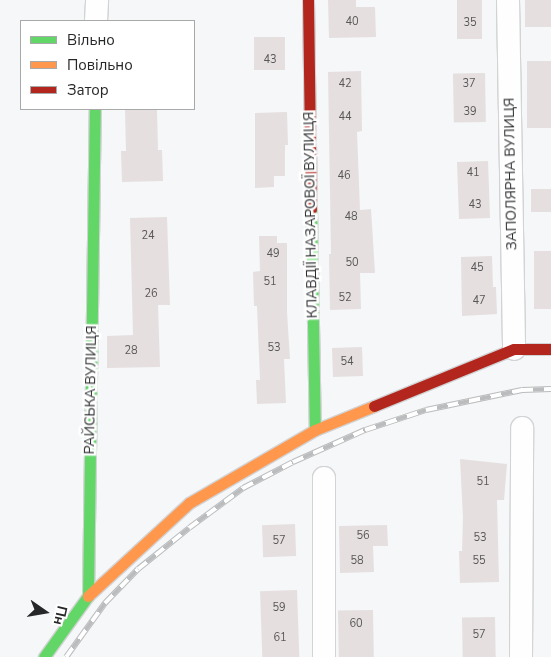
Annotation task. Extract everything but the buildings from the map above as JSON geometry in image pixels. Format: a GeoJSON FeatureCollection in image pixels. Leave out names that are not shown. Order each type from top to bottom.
{"type":"FeatureCollection","features":[{"type":"Feature","properties":{"kind":"street"},"geometry":{"type":"LineString","coordinates":[[96,20],[97,0]]}},
{"type":"Feature","properties":{"kind":"street","name":"КЛАВДІЇ НАЗАРОВОЇ ВУЛИЦЯ"},"geometry":{"type":"LineString","coordinates":[[308,0],[314,430]]}},
{"type":"Feature","properties":{"kind":"street","name":"ЗАПОЛЯРНА ВУЛИЦЯ"},"geometry":{"type":"LineString","coordinates":[[508,0],[514,349]]}},
{"type":"Feature","properties":{"kind":"street","name":"РАЙСЬКА ВУЛИЦЯ"},"geometry":{"type":"LineString","coordinates":[[88,596],[95,110]]}},
{"type":"Feature","properties":{"kind":"street"},"geometry":{"type":"LineString","coordinates":[[44,657],[88,596],[189,503],[314,430],[514,349],[551,349]]}},
{"type":"Feature","properties":{"kind":"street"},"geometry":{"type":"LineString","coordinates":[[521,657],[522,428]]}},
{"type":"Feature","properties":{"kind":"street"},"geometry":{"type":"LineString","coordinates":[[324,478],[324,657]]}},
{"type":"Feature","properties":{"kind":"railway"},"geometry":{"type":"LineString","coordinates":[[66,657],[105,603],[138,569],[243,488],[293,462],[365,430],[426,410],[522,390],[551,389]]}},
{"type":"Feature","properties":{"kind":"traffic: fast"},"geometry":{"type":"LineString","coordinates":[[44,657],[88,596],[95,110]]}},
{"type":"Feature","properties":{"kind":"traffic: fast"},"geometry":{"type":"LineString","coordinates":[[311,209],[315,430]]}},
{"type":"Feature","properties":{"kind":"traffic: slow"},"geometry":{"type":"LineString","coordinates":[[88,596],[189,503],[315,430],[374,406]]}},
{"type":"Feature","properties":{"kind":"traffic: jam"},"geometry":{"type":"LineString","coordinates":[[308,0],[311,209]]}},
{"type":"Feature","properties":{"kind":"traffic: jam"},"geometry":{"type":"LineString","coordinates":[[374,406],[514,349],[551,349]]}}]}
